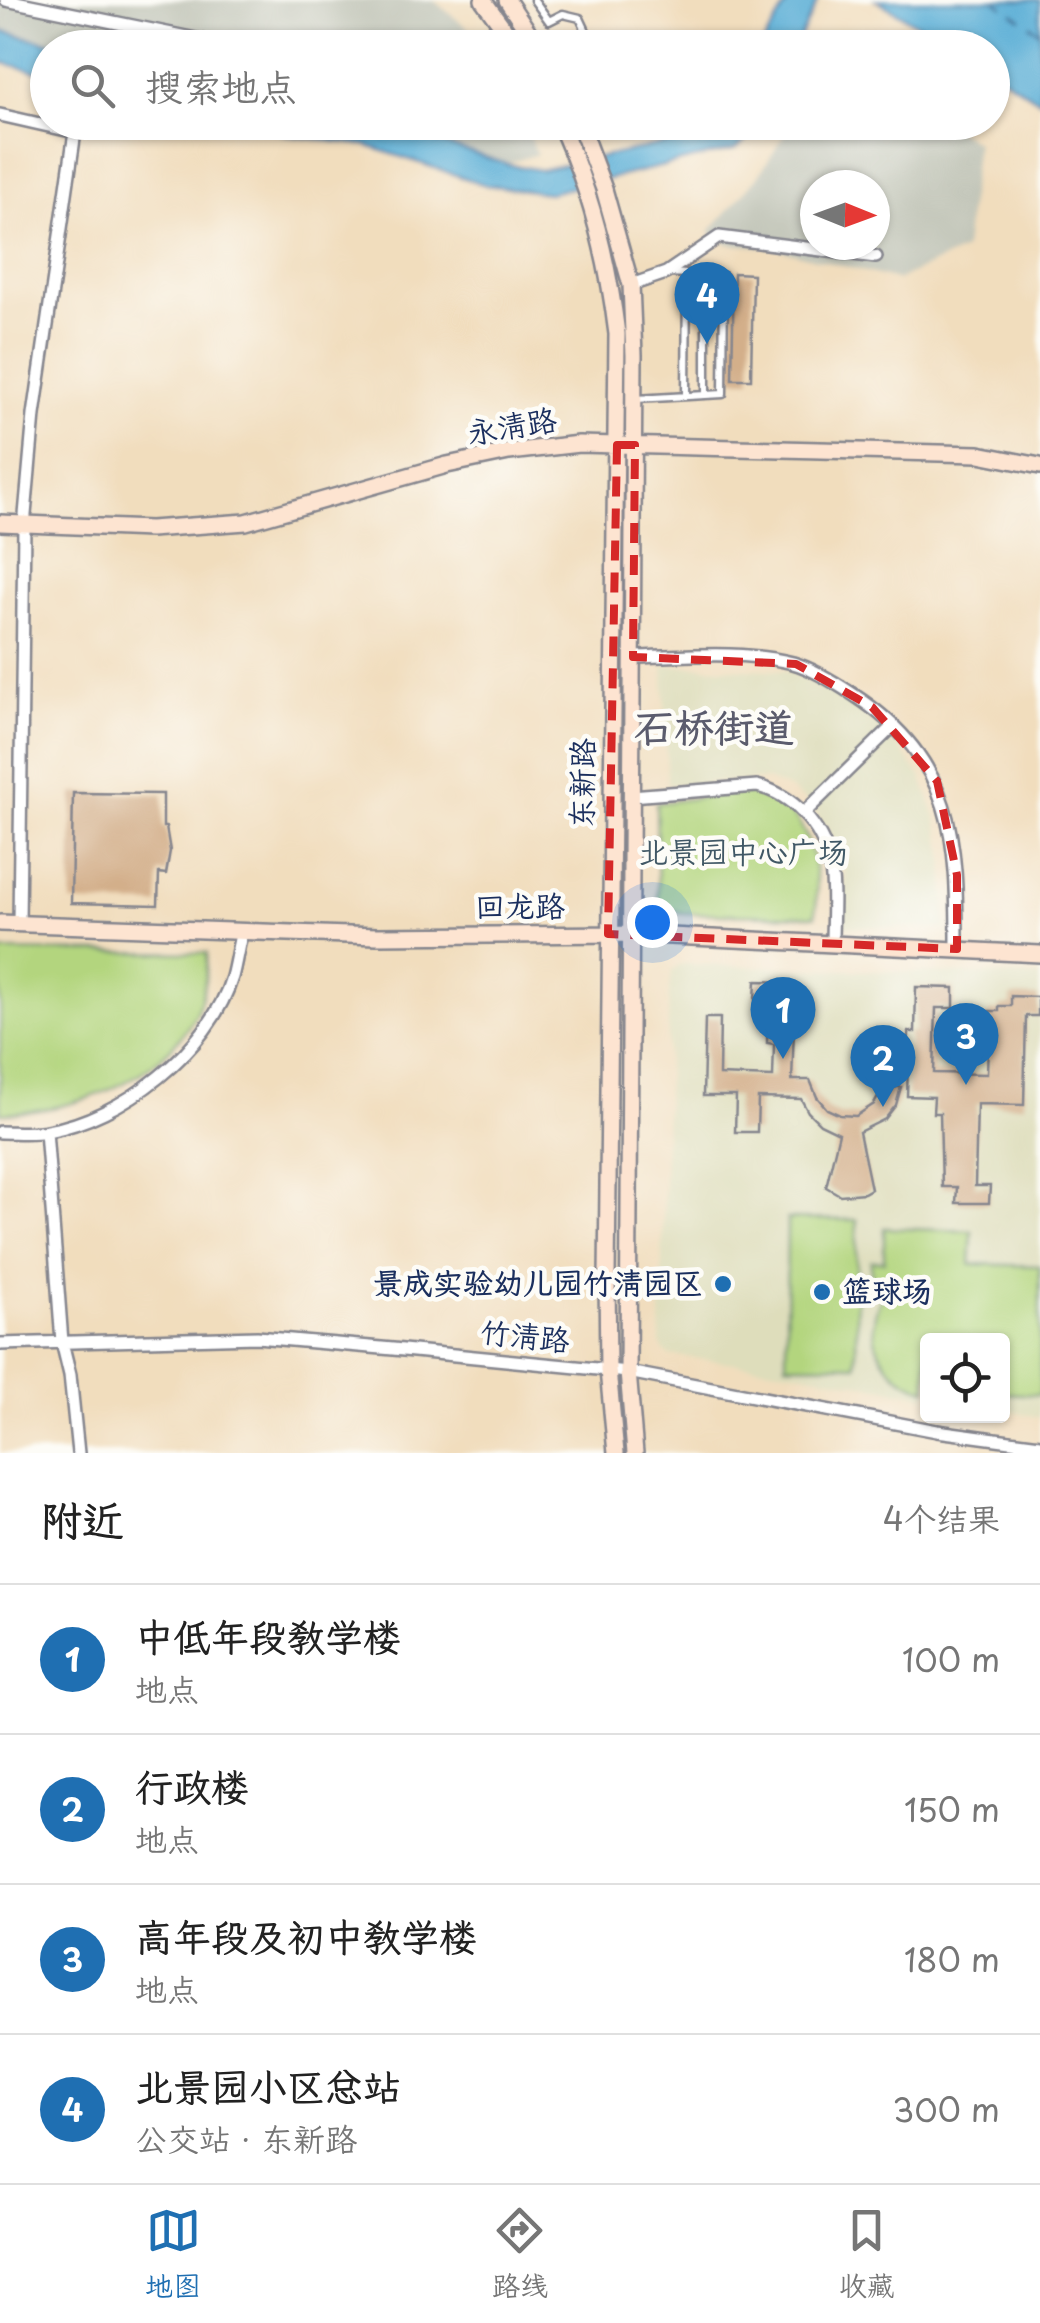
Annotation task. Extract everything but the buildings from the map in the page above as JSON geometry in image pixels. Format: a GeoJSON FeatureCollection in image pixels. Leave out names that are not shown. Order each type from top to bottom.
{"type":"FeatureCollection","features":[{"type":"Feature","properties":{"kind":"main road"},"geometry":{"type":"LineString","coordinates":[[483,0],[505,30]]}},
{"type":"Feature","properties":{"kind":"main road"},"geometry":{"type":"LineString","coordinates":[[508,0],[527,30]]}},
{"type":"Feature","properties":{"kind":"main road","name":"东新路"},"geometry":{"type":"LineString","coordinates":[[573,140],[582,152]]}},
{"type":"Feature","properties":{"kind":"main road","name":"东新路"},"geometry":{"type":"LineString","coordinates":[[580,140],[630,284],[635,446],[628,1372],[635,1453]]}},
{"type":"Feature","properties":{"kind":"main road","name":"东新路"},"geometry":{"type":"LineString","coordinates":[[595,190],[612,287],[618,445],[608,934],[608,1370],[616,1453]]}},
{"type":"Feature","properties":{"kind":"main road","name":"永清路"},"geometry":{"type":"LineString","coordinates":[[0,523],[167,529],[246,522],[494,455],[579,444],[980,454],[1040,466]]}},
{"type":"Feature","properties":{"kind":"main road","name":"回龙路"},"geometry":{"type":"LineString","coordinates":[[0,923],[377,936],[629,934],[1040,954]]}},
{"type":"Feature","properties":{"kind":"street"},"geometry":{"type":"LineString","coordinates":[[6,0],[152,30]]}},
{"type":"Feature","properties":{"kind":"street"},"geometry":{"type":"LineString","coordinates":[[0,115],[30,122]]}},
{"type":"Feature","properties":{"kind":"street"},"geometry":{"type":"LineString","coordinates":[[19,924],[24,526],[34,415],[74,140]]}},
{"type":"Feature","properties":{"kind":"street"},"geometry":{"type":"LineString","coordinates":[[630,284],[666,273],[720,237],[800,247]]}},
{"type":"Feature","properties":{"kind":"street"},"geometry":{"type":"LineString","coordinates":[[633,657],[761,658],[796,664],[839,684],[872,706],[916,748],[936,781],[957,875],[957,950]]}},
{"type":"Feature","properties":{"kind":"street"},"geometry":{"type":"LineString","coordinates":[[804,813],[893,726]]}},
{"type":"Feature","properties":{"kind":"street"},"geometry":{"type":"LineString","coordinates":[[630,796],[757,786],[773,790],[804,813],[830,862],[832,943]]}},
{"type":"Feature","properties":{"kind":"street"},"geometry":{"type":"LineString","coordinates":[[0,1132],[46,1131],[113,1108],[152,1084],[211,1021],[232,980],[242,931]]}},
{"type":"Feature","properties":{"kind":"street"},"geometry":{"type":"LineString","coordinates":[[46,1131],[62,1342],[70,1375],[78,1453]]}},
{"type":"Feature","properties":{"kind":"street","name":"竹清路"},"geometry":{"type":"LineString","coordinates":[[0,1344],[256,1337],[608,1370],[937,1431],[1040,1445]]}},
{"type":"Feature","properties":{"kind":"lane"},"geometry":{"type":"LineString","coordinates":[[534,0],[549,21],[563,14],[580,18],[586,30]]}},
{"type":"Feature","properties":{"kind":"lane"},"geometry":{"type":"LineString","coordinates":[[634,399],[723,394],[724,276],[666,273]]}},
{"type":"Feature","properties":{"kind":"lane"},"geometry":{"type":"LineString","coordinates":[[686,394],[687,274]]}},
{"type":"Feature","properties":{"kind":"lane"},"geometry":{"type":"LineString","coordinates":[[706,275],[706,394]]}},
{"type":"Feature","properties":{"kind":"highlighted area"},"geometry":{"type":"Polygon","coordinates":[[[617,445],[635,445],[633,657],[796,664],[872,707],[937,781],[957,875],[957,949],[608,934],[617,445]]]}},
{"type":"Feature","properties":{"kind":"shaded area"},"geometry":{"type":"Polygon","coordinates":[[[0,0],[433,0],[470,30],[30,30],[30,39],[0,32],[0,0]]]}},
{"type":"Feature","properties":{"kind":"shaded area"},"geometry":{"type":"Polygon","coordinates":[[[431,140],[531,140],[537,154],[506,164],[431,140]]]}},
{"type":"Feature","properties":{"kind":"shaded area"},"geometry":{"type":"Polygon","coordinates":[[[781,140],[976,142],[964,250],[897,280],[820,260],[890,260],[890,170],[800,170],[800,255],[728,244],[709,232],[757,178],[781,140]]]}},
{"type":"Feature","properties":{"kind":"shaded area"},"geometry":{"type":"Polygon","coordinates":[[[664,665],[788,671],[829,689],[895,743],[921,776],[937,820],[944,855],[946,929],[844,926],[845,878],[840,849],[812,806],[791,790],[767,780],[667,785],[664,665]]]}},
{"type":"Feature","properties":{"kind":"shaded area"},"geometry":{"type":"Polygon","coordinates":[[[682,964],[1040,977],[1040,1417],[1010,1411],[1010,1333],[920,1333],[920,1395],[664,1351],[660,1343],[672,971],[682,964]]]}},
{"type":"Feature","properties":{"kind":"green space","name":"北景园中心广场"},"geometry":{"type":"Polygon","coordinates":[[[743,792],[765,795],[782,804],[806,835],[816,875],[815,916],[682,913],[667,908],[658,899],[656,803],[743,792]]]}},
{"type":"Feature","properties":{"kind":"green space"},"geometry":{"type":"Polygon","coordinates":[[[0,951],[207,953],[201,1000],[195,1015],[159,1059],[136,1076],[84,1099],[56,1107],[0,1113],[0,951]]]}},
{"type":"Feature","properties":{"kind":"green space","name":"篮球场"},"geometry":{"type":"Polygon","coordinates":[[[787,1219],[857,1220],[856,1365],[786,1364],[787,1219]]]}},
{"type":"Feature","properties":{"kind":"green space"},"geometry":{"type":"Polygon","coordinates":[[[884,1228],[972,1231],[970,1264],[1040,1266],[1040,1395],[1010,1393],[1010,1333],[920,1333],[920,1387],[891,1369],[874,1333],[880,1301],[895,1277],[871,1277],[871,1261],[884,1261],[884,1228]]]}},
{"type":"Feature","properties":{"kind":"water"},"geometry":{"type":"Polygon","coordinates":[[[789,0],[818,0],[804,30],[771,30],[789,0]]]}},
{"type":"Feature","properties":{"kind":"water"},"geometry":{"type":"Polygon","coordinates":[[[876,0],[1040,0],[1040,101],[1010,82],[1010,30],[927,30],[876,0]]]}},
{"type":"Feature","properties":{"kind":"water"},"geometry":{"type":"Polygon","coordinates":[[[0,31],[30,38],[30,70],[0,62],[0,31]]]}},
{"type":"Feature","properties":{"kind":"water"},"geometry":{"type":"Polygon","coordinates":[[[325,140],[431,140],[506,164],[540,170],[684,140],[747,140],[736,149],[549,193],[486,185],[365,145],[325,140]]]}},
{"type":"Feature","properties":{"kind":"ferry route"},"geometry":{"type":"LineString","coordinates":[[994,0],[1040,32]]}},
{"type":"Feature","properties":{"kind":"place","name":"北景园小区总站"},"geometry":{"type":"Point","coordinates":[707,344]}},
{"type":"Feature","properties":{"kind":"place","name":"中低年段教学楼"},"geometry":{"type":"Point","coordinates":[783,1059]}},
{"type":"Feature","properties":{"kind":"place","name":"高年段及初中教学楼"},"geometry":{"type":"Point","coordinates":[966,1085]}},
{"type":"Feature","properties":{"kind":"place","name":"行政楼"},"geometry":{"type":"Point","coordinates":[883,1107]}},
{"type":"Feature","properties":{"kind":"place","name":"景成实验幼儿园竹清园区"},"geometry":{"type":"Point","coordinates":[723,1284]}},
{"type":"Feature","properties":{"kind":"place","name":"篮球场"},"geometry":{"type":"Point","coordinates":[822,1292]}},
{"type":"Feature","properties":{"kind":"district","name":"石桥街道"},"geometry":{"type":"Point","coordinates":[714,728]}}]}
